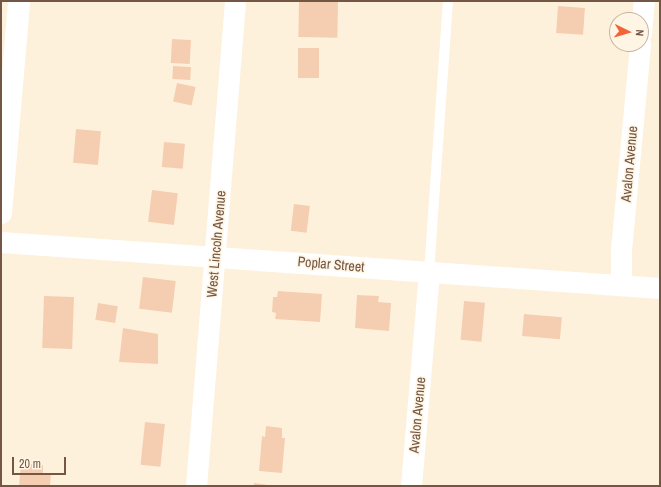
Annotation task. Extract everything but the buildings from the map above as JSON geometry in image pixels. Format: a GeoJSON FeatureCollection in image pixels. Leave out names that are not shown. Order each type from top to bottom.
{"type":"FeatureCollection","features":[{"type":"Feature","properties":{"kind":"street"},"geometry":{"type":"LineString","coordinates":[[1,213],[19,1]]}},
{"type":"Feature","properties":{"kind":"street","name":"West Lincoln Avenue"},"geometry":{"type":"LineString","coordinates":[[196,486],[235,1]]}},
{"type":"Feature","properties":{"kind":"street"},"geometry":{"type":"LineString","coordinates":[[643,12],[644,1]]}},
{"type":"Feature","properties":{"kind":"street","name":"Avalon Avenue"},"geometry":{"type":"LineString","coordinates":[[621,285],[621,250],[639,52]]}},
{"type":"Feature","properties":{"kind":"street","name":"Poplar Street"},"geometry":{"type":"LineString","coordinates":[[1,242],[660,288]]}},
{"type":"Feature","properties":{"kind":"street","name":"Avalon Avenue"},"geometry":{"type":"LineString","coordinates":[[411,486],[429,272]]}},
{"type":"Feature","properties":{"kind":"lane"},"geometry":{"type":"LineString","coordinates":[[429,272],[448,1]]}}]}
